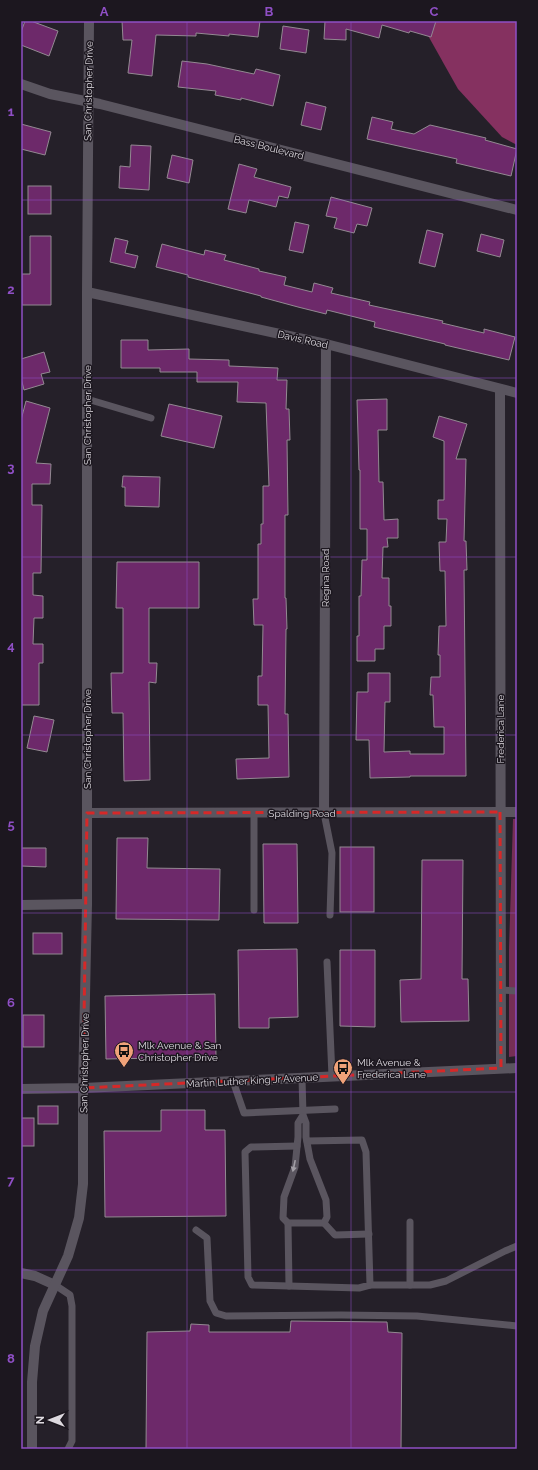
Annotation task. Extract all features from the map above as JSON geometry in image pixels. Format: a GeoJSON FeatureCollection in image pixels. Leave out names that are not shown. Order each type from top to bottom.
{"type":"FeatureCollection","features":[{"type":"Feature","properties":{"kind":"street","name":"San Christopher Drive"},"geometry":{"type":"LineString","coordinates":[[32,1449],[32,1382],[35,1346],[43,1311],[68,1256],[79,1218],[83,1184],[83,1088],[87,904],[87,101],[89,21]]}},
{"type":"Feature","properties":{"kind":"street","name":"Bass Boulevard"},"geometry":{"type":"LineString","coordinates":[[21,84],[50,94],[87,101],[517,210]]}},
{"type":"Feature","properties":{"kind":"street","name":"Davis Road"},"geometry":{"type":"LineString","coordinates":[[87,292],[326,344],[517,393]]}},
{"type":"Feature","properties":{"kind":"street","name":"Regina Road"},"geometry":{"type":"LineString","coordinates":[[324,813],[326,344]]}},
{"type":"Feature","properties":{"kind":"street","name":"Frederica Lane"},"geometry":{"type":"LineString","coordinates":[[500,389],[501,1068]]}},
{"type":"Feature","properties":{"kind":"street","name":"Spalding Road"},"geometry":{"type":"LineString","coordinates":[[87,813],[517,812]]}},
{"type":"Feature","properties":{"kind":"street"},"geometry":{"type":"LineString","coordinates":[[21,905],[87,904]]}},
{"type":"Feature","properties":{"kind":"street","name":"Martin Luther King Jr Avenue"},"geometry":{"type":"LineString","coordinates":[[21,1089],[83,1088],[517,1068]]}},
{"type":"Feature","properties":{"kind":"street"},"geometry":{"type":"LineString","coordinates":[[21,1273],[35,1276],[55,1286]]}},
{"type":"Feature","properties":{"kind":"lane"},"geometry":{"type":"LineString","coordinates":[[87,399],[151,418]]}},
{"type":"Feature","properties":{"kind":"lane"},"geometry":{"type":"LineString","coordinates":[[254,813],[254,910]]}},
{"type":"Feature","properties":{"kind":"lane"},"geometry":{"type":"LineString","coordinates":[[324,813],[332,853],[330,915]]}},
{"type":"Feature","properties":{"kind":"lane"},"geometry":{"type":"LineString","coordinates":[[327,962],[332,1076]]}},
{"type":"Feature","properties":{"kind":"lane"},"geometry":{"type":"LineString","coordinates":[[501,990],[517,991]]}},
{"type":"Feature","properties":{"kind":"lane"},"geometry":{"type":"LineString","coordinates":[[302,1078],[303,1112],[306,1123],[310,1159],[326,1200],[326,1217],[324,1223]]}},
{"type":"Feature","properties":{"kind":"lane"},"geometry":{"type":"LineString","coordinates":[[234,1081],[244,1113],[303,1112],[335,1109]]}},
{"type":"Feature","properties":{"kind":"lane"},"geometry":{"type":"LineString","coordinates":[[289,1286],[288,1223],[283,1218],[284,1197],[295,1167],[298,1123],[303,1112]]}},
{"type":"Feature","properties":{"kind":"lane"},"geometry":{"type":"LineString","coordinates":[[307,1141],[362,1140],[366,1152],[370,1285]]}},
{"type":"Feature","properties":{"kind":"lane"},"geometry":{"type":"LineString","coordinates":[[297,1146],[251,1147],[245,1152],[248,1277],[252,1285],[358,1288],[370,1285],[430,1285],[446,1281],[505,1250],[517,1246]]}},
{"type":"Feature","properties":{"kind":"lane"},"geometry":{"type":"LineString","coordinates":[[410,1222],[410,1285]]}},
{"type":"Feature","properties":{"kind":"lane"},"geometry":{"type":"LineString","coordinates":[[288,1223],[324,1223],[335,1235],[369,1234]]}},
{"type":"Feature","properties":{"kind":"lane"},"geometry":{"type":"LineString","coordinates":[[196,1230],[207,1238],[210,1301],[216,1313],[226,1316],[417,1316],[517,1326]]}},
{"type":"Feature","properties":{"kind":"lane"},"geometry":{"type":"LineString","coordinates":[[55,1286],[70,1295],[72,1306],[72,1441],[68,1449]]}},
{"type":"Feature","properties":{"kind":"highlighted area"},"geometry":{"type":"Polygon","coordinates":[[[500,812],[501,1068],[83,1088],[87,813],[500,812]]]}},
{"type":"Feature","properties":{"kind":"shaded area"},"geometry":{"type":"Polygon","coordinates":[[[428,21],[517,21],[517,145],[502,137],[458,89],[426,32],[428,21]]]}},
{"type":"Feature","properties":{"kind":"shaded area"},"geometry":{"type":"Polygon","coordinates":[[[513,819],[517,819],[517,1056],[509,1057],[509,949],[513,819]]]}},
{"type":"Feature","properties":{"kind":"building"},"geometry":{"type":"Polygon","coordinates":[[[25,21],[31,21],[58,31],[49,56],[21,45],[21,32],[25,21]]]}},
{"type":"Feature","properties":{"kind":"building"},"geometry":{"type":"Polygon","coordinates":[[[122,21],[260,21],[258,37],[196,33],[196,36],[156,35],[152,76],[128,73],[132,40],[123,40],[122,21]]]}},
{"type":"Feature","properties":{"kind":"building"},"geometry":{"type":"Polygon","coordinates":[[[325,21],[436,21],[431,37],[410,31],[409,33],[382,25],[379,38],[346,29],[346,40],[324,39],[325,21]]]}},
{"type":"Feature","properties":{"kind":"building"},"geometry":{"type":"Polygon","coordinates":[[[283,26],[309,30],[306,53],[280,49],[283,26]]]}},
{"type":"Feature","properties":{"kind":"building"},"geometry":{"type":"Polygon","coordinates":[[[182,61],[207,64],[254,74],[256,69],[280,75],[273,106],[241,98],[241,100],[215,95],[216,91],[178,87],[182,61]]]}},
{"type":"Feature","properties":{"kind":"building"},"geometry":{"type":"Polygon","coordinates":[[[306,102],[326,107],[321,130],[301,125],[306,102]]]}},
{"type":"Feature","properties":{"kind":"building"},"geometry":{"type":"Polygon","coordinates":[[[372,117],[393,122],[391,129],[414,134],[430,125],[486,138],[485,140],[517,149],[511,176],[456,163],[457,159],[367,139],[372,117]]]}},
{"type":"Feature","properties":{"kind":"building"},"geometry":{"type":"Polygon","coordinates":[[[21,124],[51,132],[45,155],[21,149],[21,124]]]}},
{"type":"Feature","properties":{"kind":"building"},"geometry":{"type":"Polygon","coordinates":[[[131,145],[151,146],[149,190],[119,188],[120,166],[130,167],[131,145]]]}},
{"type":"Feature","properties":{"kind":"building"},"geometry":{"type":"Polygon","coordinates":[[[172,155],[193,160],[189,183],[167,178],[172,155]]]}},
{"type":"Feature","properties":{"kind":"building"},"geometry":{"type":"Polygon","coordinates":[[[239,164],[257,169],[254,177],[291,187],[288,198],[279,196],[276,207],[249,200],[246,213],[228,209],[239,164]]]}},
{"type":"Feature","properties":{"kind":"building"},"geometry":{"type":"Polygon","coordinates":[[[28,186],[51,186],[51,214],[28,214],[28,186]]]}},
{"type":"Feature","properties":{"kind":"building"},"geometry":{"type":"Polygon","coordinates":[[[331,197],[372,208],[367,226],[357,224],[354,233],[334,228],[337,218],[326,216],[331,197]]]}},
{"type":"Feature","properties":{"kind":"building"},"geometry":{"type":"Polygon","coordinates":[[[295,222],[309,225],[303,253],[289,250],[295,222]]]}},
{"type":"Feature","properties":{"kind":"building"},"geometry":{"type":"Polygon","coordinates":[[[427,230],[443,234],[435,267],[419,263],[427,230]]]}},
{"type":"Feature","properties":{"kind":"building"},"geometry":{"type":"Polygon","coordinates":[[[481,234],[504,240],[500,257],[477,251],[481,234]]]}},
{"type":"Feature","properties":{"kind":"building"},"geometry":{"type":"Polygon","coordinates":[[[30,236],[51,236],[51,305],[22,305],[22,274],[30,274],[30,236]]]}},
{"type":"Feature","properties":{"kind":"building"},"geometry":{"type":"Polygon","coordinates":[[[115,238],[128,241],[125,253],[138,256],[135,268],[110,262],[115,238]]]}},
{"type":"Feature","properties":{"kind":"building"},"geometry":{"type":"Polygon","coordinates":[[[162,244],[204,255],[205,250],[226,255],[224,260],[259,269],[259,271],[286,277],[284,285],[312,292],[314,283],[333,288],[331,293],[370,302],[369,305],[443,321],[442,323],[484,333],[484,329],[515,337],[509,360],[374,327],[375,322],[327,310],[326,314],[298,307],[156,267],[162,244]]]}},
{"type":"Feature","properties":{"kind":"building"},"geometry":{"type":"Polygon","coordinates":[[[121,340],[148,340],[148,350],[189,349],[189,359],[229,360],[229,366],[278,368],[277,380],[287,380],[286,409],[289,409],[290,440],[287,440],[288,515],[285,515],[285,598],[287,629],[285,714],[288,714],[289,777],[237,779],[236,759],[269,758],[268,705],[258,705],[258,676],[262,676],[263,625],[254,625],[253,599],[258,599],[258,544],[261,544],[261,524],[263,524],[263,486],[269,486],[266,403],[237,402],[238,382],[197,382],[197,372],[160,372],[160,368],[121,368],[121,340]]]}},
{"type":"Feature","properties":{"kind":"building"},"geometry":{"type":"Polygon","coordinates":[[[44,352],[50,372],[41,374],[44,384],[24,390],[21,378],[21,359],[44,352]]]}},
{"type":"Feature","properties":{"kind":"building"},"geometry":{"type":"Polygon","coordinates":[[[387,399],[387,430],[378,430],[379,482],[383,482],[384,520],[398,519],[398,538],[387,538],[388,547],[383,547],[382,578],[389,578],[391,626],[384,626],[384,649],[375,649],[375,661],[357,661],[357,636],[359,636],[359,596],[361,596],[362,560],[367,560],[367,529],[360,529],[360,470],[357,400],[387,399]]]}},
{"type":"Feature","properties":{"kind":"building"},"geometry":{"type":"Polygon","coordinates":[[[26,401],[50,408],[36,463],[51,464],[50,484],[32,484],[32,505],[42,505],[41,573],[33,573],[33,595],[43,596],[43,618],[34,618],[33,644],[43,644],[43,663],[39,663],[39,705],[21,705],[21,420],[26,401]]]}},
{"type":"Feature","properties":{"kind":"building"},"geometry":{"type":"Polygon","coordinates":[[[169,404],[222,416],[214,448],[161,436],[169,404]]]}},
{"type":"Feature","properties":{"kind":"building"},"geometry":{"type":"Polygon","coordinates":[[[439,416],[467,424],[456,459],[466,459],[464,541],[466,541],[467,570],[464,570],[466,776],[370,778],[369,740],[356,740],[357,692],[368,692],[368,673],[390,673],[390,702],[385,702],[384,752],[410,751],[410,754],[444,754],[444,727],[434,727],[433,695],[430,695],[431,677],[440,677],[440,655],[438,655],[439,626],[446,626],[445,571],[440,571],[439,542],[446,542],[447,519],[438,519],[438,500],[444,500],[444,441],[433,437],[439,416]]]}},
{"type":"Feature","properties":{"kind":"building"},"geometry":{"type":"Polygon","coordinates":[[[123,476],[160,477],[159,507],[125,506],[125,487],[122,487],[123,476]]]}},
{"type":"Feature","properties":{"kind":"building"},"geometry":{"type":"Polygon","coordinates":[[[117,562],[199,562],[199,608],[149,608],[149,663],[157,663],[156,683],[149,682],[150,780],[124,781],[123,713],[112,713],[111,673],[123,673],[123,608],[116,608],[117,562]]]}},
{"type":"Feature","properties":{"kind":"building"},"geometry":{"type":"Polygon","coordinates":[[[34,716],[54,720],[47,752],[27,748],[34,716]]]}},
{"type":"Feature","properties":{"kind":"building"},"geometry":{"type":"Polygon","coordinates":[[[117,838],[148,838],[147,868],[220,869],[219,920],[116,919],[117,838]]]}},
{"type":"Feature","properties":{"kind":"building"},"geometry":{"type":"Polygon","coordinates":[[[263,844],[297,844],[298,923],[264,923],[263,844]]]}},
{"type":"Feature","properties":{"kind":"building"},"geometry":{"type":"Polygon","coordinates":[[[340,847],[374,847],[374,912],[340,912],[340,847]]]}},
{"type":"Feature","properties":{"kind":"building"},"geometry":{"type":"Polygon","coordinates":[[[21,848],[46,848],[46,867],[21,866],[21,848]]]}},
{"type":"Feature","properties":{"kind":"building"},"geometry":{"type":"Polygon","coordinates":[[[422,860],[463,860],[462,979],[468,979],[469,1021],[401,1022],[400,980],[421,979],[422,860]]]}},
{"type":"Feature","properties":{"kind":"building"},"geometry":{"type":"Polygon","coordinates":[[[33,933],[62,933],[62,954],[33,954],[33,933]]]}},
{"type":"Feature","properties":{"kind":"building"},"geometry":{"type":"Polygon","coordinates":[[[297,949],[298,1017],[269,1018],[269,1028],[239,1028],[238,950],[297,949]]]}},
{"type":"Feature","properties":{"kind":"building"},"geometry":{"type":"Polygon","coordinates":[[[340,950],[375,950],[375,1027],[340,1026],[340,950]]]}},
{"type":"Feature","properties":{"kind":"building"},"geometry":{"type":"Polygon","coordinates":[[[215,994],[216,1057],[106,1059],[105,996],[215,994]]]}},
{"type":"Feature","properties":{"kind":"building"},"geometry":{"type":"Polygon","coordinates":[[[23,1015],[44,1015],[44,1047],[23,1047],[23,1015]]]}},
{"type":"Feature","properties":{"kind":"building"},"geometry":{"type":"Polygon","coordinates":[[[38,1106],[58,1106],[58,1124],[38,1124],[38,1106]]]}},
{"type":"Feature","properties":{"kind":"building"},"geometry":{"type":"Polygon","coordinates":[[[161,1110],[205,1110],[205,1130],[225,1130],[226,1216],[105,1217],[104,1131],[161,1131],[161,1110]]]}},
{"type":"Feature","properties":{"kind":"building"},"geometry":{"type":"Polygon","coordinates":[[[21,1118],[34,1118],[34,1146],[21,1146],[21,1118]]]}},
{"type":"Feature","properties":{"kind":"building"},"geometry":{"type":"Polygon","coordinates":[[[291,1321],[387,1322],[388,1332],[402,1333],[401,1449],[146,1449],[147,1332],[190,1331],[191,1324],[209,1325],[209,1332],[290,1332],[291,1321]]]}},
{"type":"Feature","properties":{"kind":"place","name":"Mlk Avenue & San Christopher Drive"},"geometry":{"type":"Point","coordinates":[124,1068]}},
{"type":"Feature","properties":{"kind":"place","name":"Mlk Avenue & Frederica Lane"},"geometry":{"type":"Point","coordinates":[343,1085]}}]}
